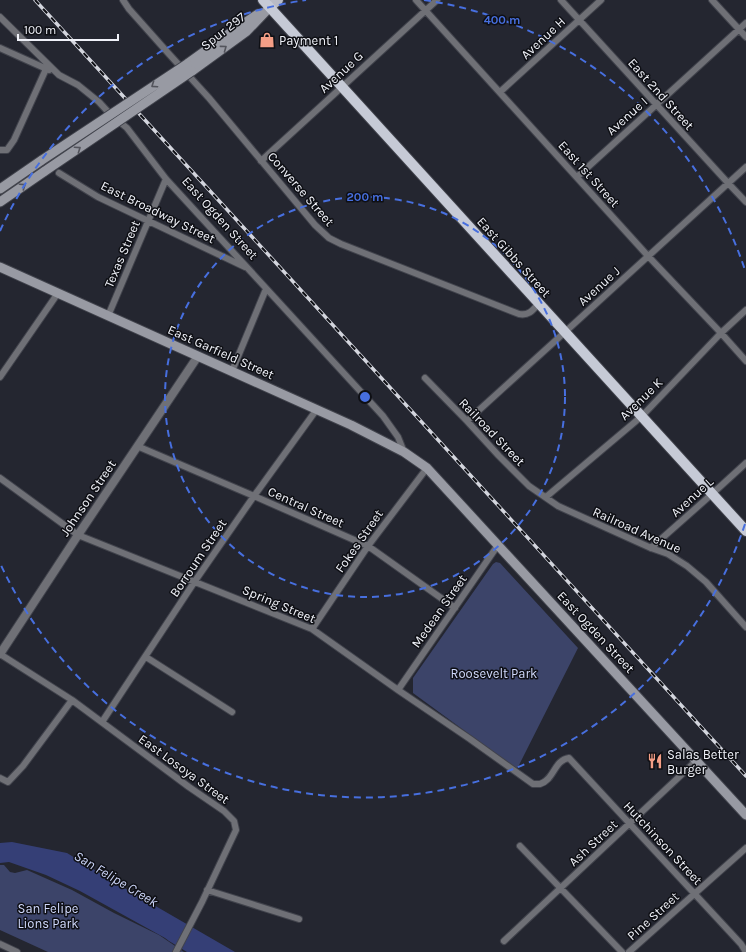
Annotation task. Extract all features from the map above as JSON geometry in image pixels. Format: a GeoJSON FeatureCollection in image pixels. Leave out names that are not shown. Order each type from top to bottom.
{"type":"FeatureCollection","features":[{"type":"Feature","properties":{"kind":"highway","name":"East Gibbs Street"},"geometry":{"type":"LineString","coordinates":[[266,4],[746,531]]}},
{"type":"Feature","properties":{"kind":"main road"},"geometry":{"type":"LineString","coordinates":[[266,4],[278,0]]}},
{"type":"Feature","properties":{"kind":"main road","name":"Spur 297"},"geometry":{"type":"LineString","coordinates":[[0,188],[247,31],[266,4]]}},
{"type":"Feature","properties":{"kind":"main road","name":"Spur 297"},"geometry":{"type":"LineString","coordinates":[[0,202],[190,67]]}},
{"type":"Feature","properties":{"kind":"main road","name":"East Garfield Street"},"geometry":{"type":"LineString","coordinates":[[0,267],[317,409],[404,452],[427,468]]}},
{"type":"Feature","properties":{"kind":"main road","name":"East Ogden Street"},"geometry":{"type":"LineString","coordinates":[[427,468],[746,815]]}},
{"type":"Feature","properties":{"kind":"street","name":"Converse Street"},"geometry":{"type":"LineString","coordinates":[[123,0],[129,9],[209,98],[315,225],[329,238],[519,314],[527,314],[539,303]]}},
{"type":"Feature","properties":{"kind":"street","name":"East 1st Street"},"geometry":{"type":"LineString","coordinates":[[416,0],[648,256],[746,361]]}},
{"type":"Feature","properties":{"kind":"street","name":"Avenue G"},"geometry":{"type":"LineString","coordinates":[[261,161],[437,0]]}},
{"type":"Feature","properties":{"kind":"street","name":"East 2nd Street"},"geometry":{"type":"LineString","coordinates":[[561,0],[746,202]]}},
{"type":"Feature","properties":{"kind":"street","name":"Avenue H"},"geometry":{"type":"LineString","coordinates":[[500,92],[601,0]]}},
{"type":"Feature","properties":{"kind":"street"},"geometry":{"type":"LineString","coordinates":[[712,0],[746,37]]}},
{"type":"Feature","properties":{"kind":"street","name":"East Ogden Street"},"geometry":{"type":"LineString","coordinates":[[0,16],[59,75],[78,85],[127,128],[166,179],[383,416],[398,437],[404,452]]}},
{"type":"Feature","properties":{"kind":"street","name":"Avenue I"},"geometry":{"type":"LineString","coordinates":[[577,177],[746,23]]}},
{"type":"Feature","properties":{"kind":"street"},"geometry":{"type":"LineString","coordinates":[[0,48],[59,75]]}},
{"type":"Feature","properties":{"kind":"street"},"geometry":{"type":"LineString","coordinates":[[0,150],[7,150],[14,140],[46,69]]}},
{"type":"Feature","properties":{"kind":"street","name":"Avenue J"},"geometry":{"type":"LineString","coordinates":[[467,421],[746,167]]}},
{"type":"Feature","properties":{"kind":"street","name":"East Broadway Street"},"geometry":{"type":"LineString","coordinates":[[59,174],[98,197],[248,268]]}},
{"type":"Feature","properties":{"kind":"street","name":"Texas Street"},"geometry":{"type":"LineString","coordinates":[[108,316],[166,179]]}},
{"type":"Feature","properties":{"kind":"street"},"geometry":{"type":"LineString","coordinates":[[232,372],[266,289]]}},
{"type":"Feature","properties":{"kind":"street"},"geometry":{"type":"LineString","coordinates":[[0,377],[58,293]]}},
{"type":"Feature","properties":{"kind":"street","name":"Avenue K"},"geometry":{"type":"LineString","coordinates":[[546,497],[642,416],[721,333],[746,310]]}},
{"type":"Feature","properties":{"kind":"street","name":"Johnson Street"},"geometry":{"type":"LineString","coordinates":[[0,654],[198,356]]}},
{"type":"Feature","properties":{"kind":"street","name":"Railroad Street"},"geometry":{"type":"LineString","coordinates":[[425,378],[529,486],[546,497]]}},
{"type":"Feature","properties":{"kind":"street","name":"Borroum Street"},"geometry":{"type":"LineString","coordinates":[[102,722],[195,581],[317,409]]}},
{"type":"Feature","properties":{"kind":"street","name":"Central Street"},"geometry":{"type":"LineString","coordinates":[[137,446],[368,546],[455,608]]}},
{"type":"Feature","properties":{"kind":"street","name":"Avenue L"},"geometry":{"type":"LineString","coordinates":[[652,548],[746,463]]}},
{"type":"Feature","properties":{"kind":"street","name":"Fokes Street"},"geometry":{"type":"LineString","coordinates":[[312,629],[368,546],[427,468]]}},
{"type":"Feature","properties":{"kind":"street","name":"Spring Street"},"geometry":{"type":"LineString","coordinates":[[0,478],[78,535],[312,629],[533,784],[540,784],[544,782],[560,761],[564,758],[569,758]]}},
{"type":"Feature","properties":{"kind":"street","name":"Railroad Avenue"},"geometry":{"type":"LineString","coordinates":[[546,497],[558,506],[668,554],[702,578],[744,622]]}},
{"type":"Feature","properties":{"kind":"street","name":"Medean Street"},"geometry":{"type":"LineString","coordinates":[[398,690],[498,545]]}},
{"type":"Feature","properties":{"kind":"street","name":"East Losoya Street"},"geometry":{"type":"LineString","coordinates":[[0,654],[72,700],[189,787],[224,811],[234,820],[236,830],[202,902],[176,952]]}},
{"type":"Feature","properties":{"kind":"street"},"geometry":{"type":"LineString","coordinates":[[146,657],[232,712]]}},
{"type":"Feature","properties":{"kind":"street"},"geometry":{"type":"LineString","coordinates":[[0,778],[8,782],[23,766],[72,700]]}},
{"type":"Feature","properties":{"kind":"street","name":"Hutchinson Street"},"geometry":{"type":"LineString","coordinates":[[569,758],[695,893],[741,944],[746,952]]}},
{"type":"Feature","properties":{"kind":"street","name":"Ash Street"},"geometry":{"type":"LineString","coordinates":[[504,941],[696,761]]}},
{"type":"Feature","properties":{"kind":"street"},"geometry":{"type":"LineString","coordinates":[[520,846],[622,952]]}},
{"type":"Feature","properties":{"kind":"street","name":"Pine Street"},"geometry":{"type":"LineString","coordinates":[[629,952],[746,848]]}},
{"type":"Feature","properties":{"kind":"street"},"geometry":{"type":"LineString","coordinates":[[207,890],[299,919]]}},
{"type":"Feature","properties":{"kind":"street"},"geometry":{"type":"LineString","coordinates":[[0,944],[17,952]]}},
{"type":"Feature","properties":{"kind":"green space","name":"Roosevelt Park"},"geometry":{"type":"Polygon","coordinates":[[[496,562],[500,563],[578,648],[517,769],[413,693],[413,678],[493,564],[496,562]]]}},
{"type":"Feature","properties":{"kind":"green space","name":"San Felipe Lions Park"},"geometry":{"type":"Polygon","coordinates":[[[0,865],[4,865],[10,872],[15,873],[27,870],[72,890],[159,935],[184,952],[48,952],[0,930],[0,865]]]}},
{"type":"Feature","properties":{"kind":"shaded area"},"geometry":{"type":"Polygon","coordinates":[[[12,842],[67,853],[235,952],[187,952],[165,938],[80,891],[46,875],[9,862],[0,863],[0,843],[12,842]]]}},
{"type":"Feature","properties":{"kind":"railway"},"geometry":{"type":"LineString","coordinates":[[35,0],[746,776]]}},
{"type":"Feature","properties":{"kind":"place","name":"Payment 1"},"geometry":{"type":"Point","coordinates":[267,40]}},
{"type":"Feature","properties":{"kind":"place","name":"Salas Better Burger"},"geometry":{"type":"Point","coordinates":[655,761]}},
{"type":"Feature","properties":{"kind":"water label","name":"San Felipe Creek"},"geometry":{"type":"Point","coordinates":[116,879]}}]}
